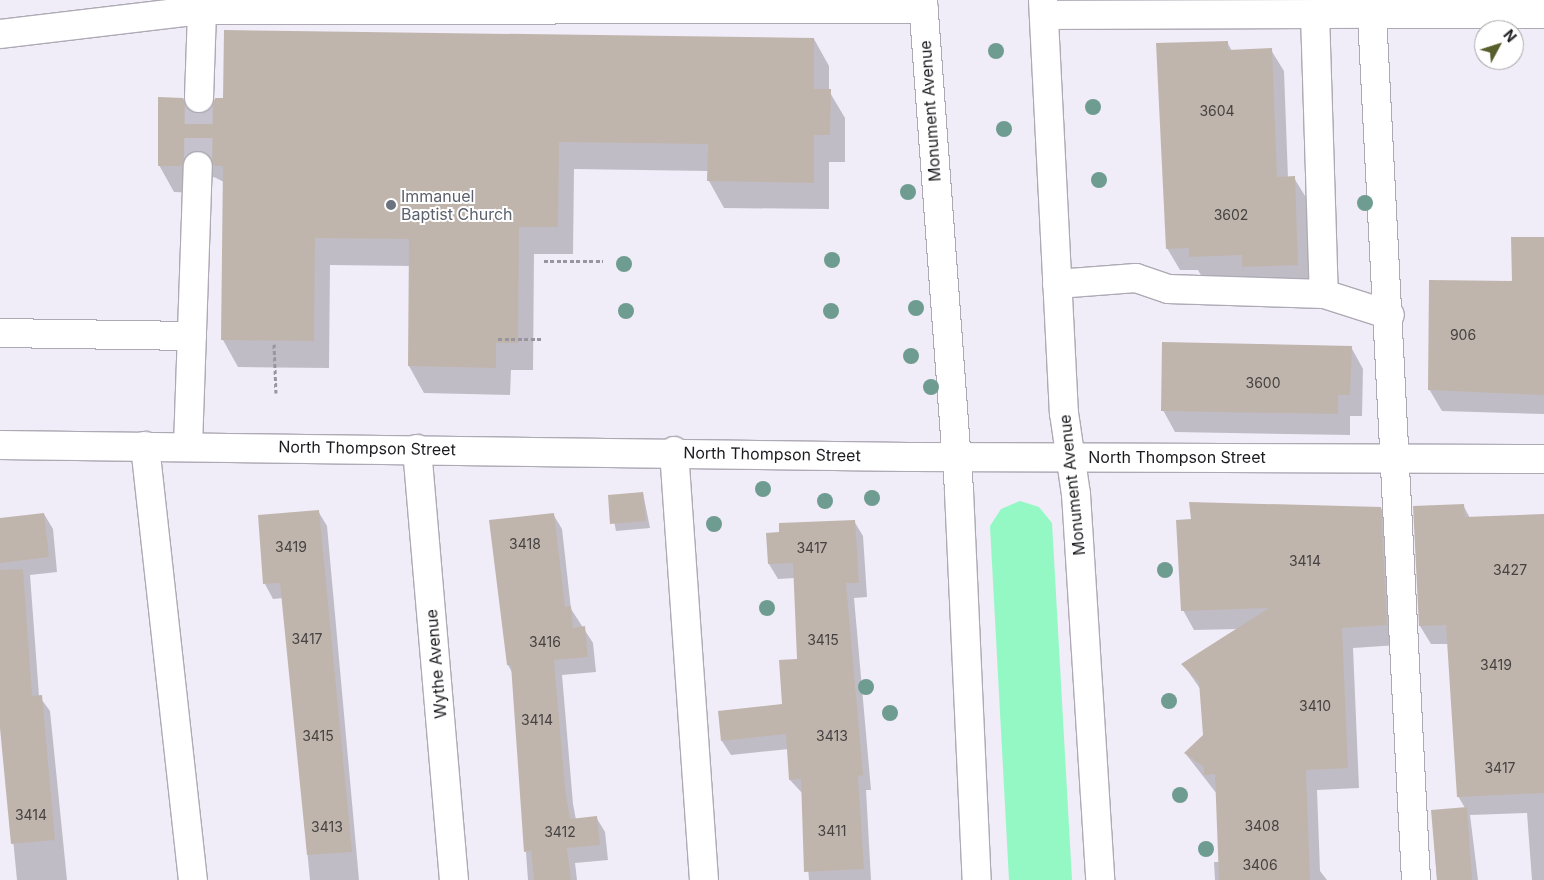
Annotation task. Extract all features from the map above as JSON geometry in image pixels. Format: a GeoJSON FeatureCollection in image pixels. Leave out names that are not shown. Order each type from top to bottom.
{"type":"FeatureCollection","features":[{"type":"Feature","properties":{"kind":"street"},"geometry":{"type":"LineString","coordinates":[[0,34],[202,10],[923,5]]}},
{"type":"Feature","properties":{"kind":"street","name":"Monument Avenue"},"geometry":{"type":"LineString","coordinates":[[923,5],[956,457],[977,880]]}},
{"type":"Feature","properties":{"kind":"street"},"geometry":{"type":"LineString","coordinates":[[1043,8],[1315,14],[1544,14]]}},
{"type":"Feature","properties":{"kind":"street","name":"Monument Avenue"},"geometry":{"type":"LineString","coordinates":[[1043,8],[1057,284],[1100,880]]}},
{"type":"Feature","properties":{"kind":"street"},"geometry":{"type":"LineString","coordinates":[[199,98],[202,10]]}},
{"type":"Feature","properties":{"kind":"street"},"geometry":{"type":"LineString","coordinates":[[1315,14],[1324,294]]}},
{"type":"Feature","properties":{"kind":"street"},"geometry":{"type":"LineString","coordinates":[[1372,14],[1390,315],[1394,457],[1416,880]]}},
{"type":"Feature","properties":{"kind":"street"},"geometry":{"type":"LineString","coordinates":[[188,446],[198,166]]}},
{"type":"Feature","properties":{"kind":"street"},"geometry":{"type":"LineString","coordinates":[[1057,284],[1136,278],[1168,289],[1324,294],[1390,315]]}},
{"type":"Feature","properties":{"kind":"street"},"geometry":{"type":"LineString","coordinates":[[0,333],[192,336]]}},
{"type":"Feature","properties":{"kind":"street","name":"North Thompson Street"},"geometry":{"type":"LineString","coordinates":[[0,445],[674,451],[956,457],[1544,459]]}},
{"type":"Feature","properties":{"kind":"street"},"geometry":{"type":"LineString","coordinates":[[146,446],[193,880]]}},
{"type":"Feature","properties":{"kind":"street","name":"Wythe Avenue"},"geometry":{"type":"LineString","coordinates":[[417,449],[454,880]]}},
{"type":"Feature","properties":{"kind":"street"},"geometry":{"type":"LineString","coordinates":[[674,451],[704,880]]}},
{"type":"Feature","properties":{"kind":"path"},"geometry":{"type":"LineString","coordinates":[[544,260],[603,260]]}},
{"type":"Feature","properties":{"kind":"path"},"geometry":{"type":"LineString","coordinates":[[498,338],[542,339]]}},
{"type":"Feature","properties":{"kind":"path"},"geometry":{"type":"LineString","coordinates":[[274,344],[276,393]]}},
{"type":"Feature","properties":{"kind":"green space"},"geometry":{"type":"Polygon","coordinates":[[[1020,501],[1039,507],[1052,523],[1072,880],[1009,880],[990,526],[1001,509],[1020,501]]]}},
{"type":"Feature","properties":{"kind":"building","name":"Immanuel Baptist Church"},"geometry":{"type":"Polygon","coordinates":[[[224,30],[814,38],[814,89],[831,89],[830,135],[814,135],[814,183],[707,181],[708,144],[559,142],[558,227],[519,227],[518,343],[496,343],[496,368],[408,366],[409,239],[315,238],[314,341],[221,340],[223,166],[214,166],[207,153],[198,150],[185,157],[182,166],[158,166],[158,97],[183,98],[190,111],[199,114],[212,107],[215,98],[223,98],[224,30]]]}},
{"type":"Feature","properties":{"kind":"building"},"geometry":{"type":"Polygon","coordinates":[[[1228,41],[1228,50],[1272,48],[1277,177],[1295,176],[1298,265],[1242,267],[1242,255],[1189,257],[1189,248],[1166,249],[1156,43],[1228,41]]]}},
{"type":"Feature","properties":{"kind":"building"},"geometry":{"type":"Polygon","coordinates":[[[1511,237],[1544,237],[1544,395],[1428,390],[1429,280],[1512,281],[1511,237]]]}},
{"type":"Feature","properties":{"kind":"building"},"geometry":{"type":"Polygon","coordinates":[[[1162,342],[1352,346],[1350,395],[1338,395],[1338,414],[1161,411],[1162,342]]]}},
{"type":"Feature","properties":{"kind":"building"},"geometry":{"type":"Polygon","coordinates":[[[643,492],[646,521],[610,524],[608,495],[643,492]]]}},
{"type":"Feature","properties":{"kind":"building"},"geometry":{"type":"Polygon","coordinates":[[[1189,502],[1381,507],[1387,625],[1342,628],[1348,768],[1306,770],[1310,880],[1219,880],[1215,774],[1204,775],[1204,767],[1184,753],[1203,735],[1199,682],[1181,664],[1269,608],[1181,611],[1176,520],[1191,519],[1189,502]]]}},
{"type":"Feature","properties":{"kind":"building"},"geometry":{"type":"Polygon","coordinates":[[[1464,504],[1465,517],[1544,514],[1544,793],[1457,797],[1446,625],[1419,626],[1413,506],[1464,504]]]}},
{"type":"Feature","properties":{"kind":"building"},"geometry":{"type":"Polygon","coordinates":[[[319,510],[352,852],[307,855],[280,583],[263,584],[258,515],[319,510]]]}},
{"type":"Feature","properties":{"kind":"building"},"geometry":{"type":"Polygon","coordinates":[[[44,513],[49,557],[0,563],[0,518],[44,513]]]}},
{"type":"Feature","properties":{"kind":"building"},"geometry":{"type":"Polygon","coordinates":[[[554,513],[565,607],[571,606],[573,628],[585,626],[588,657],[554,660],[565,788],[570,819],[597,816],[600,845],[567,848],[571,880],[534,880],[531,851],[524,852],[511,665],[507,665],[489,520],[554,513]]]}},
{"type":"Feature","properties":{"kind":"building"},"geometry":{"type":"Polygon","coordinates":[[[855,520],[859,583],[846,583],[863,775],[858,776],[864,869],[804,872],[801,779],[789,780],[786,734],[721,741],[718,711],[782,704],[779,660],[797,659],[793,563],[768,564],[766,533],[779,532],[779,523],[855,520]]]}},
{"type":"Feature","properties":{"kind":"building"},"geometry":{"type":"Polygon","coordinates":[[[23,569],[32,696],[42,695],[55,840],[11,844],[0,728],[0,570],[23,569]]]}},
{"type":"Feature","properties":{"kind":"building"},"geometry":{"type":"Polygon","coordinates":[[[1467,807],[1472,880],[1437,880],[1431,810],[1467,807]]]}},
{"type":"Feature","properties":{"kind":"tunnel"},"geometry":{"type":"LineString","coordinates":[[198,166],[199,98]]}},
{"type":"Feature","properties":{"kind":"place","name":"Immanuel Baptist Church"},"geometry":{"type":"Point","coordinates":[391,205]}}]}
